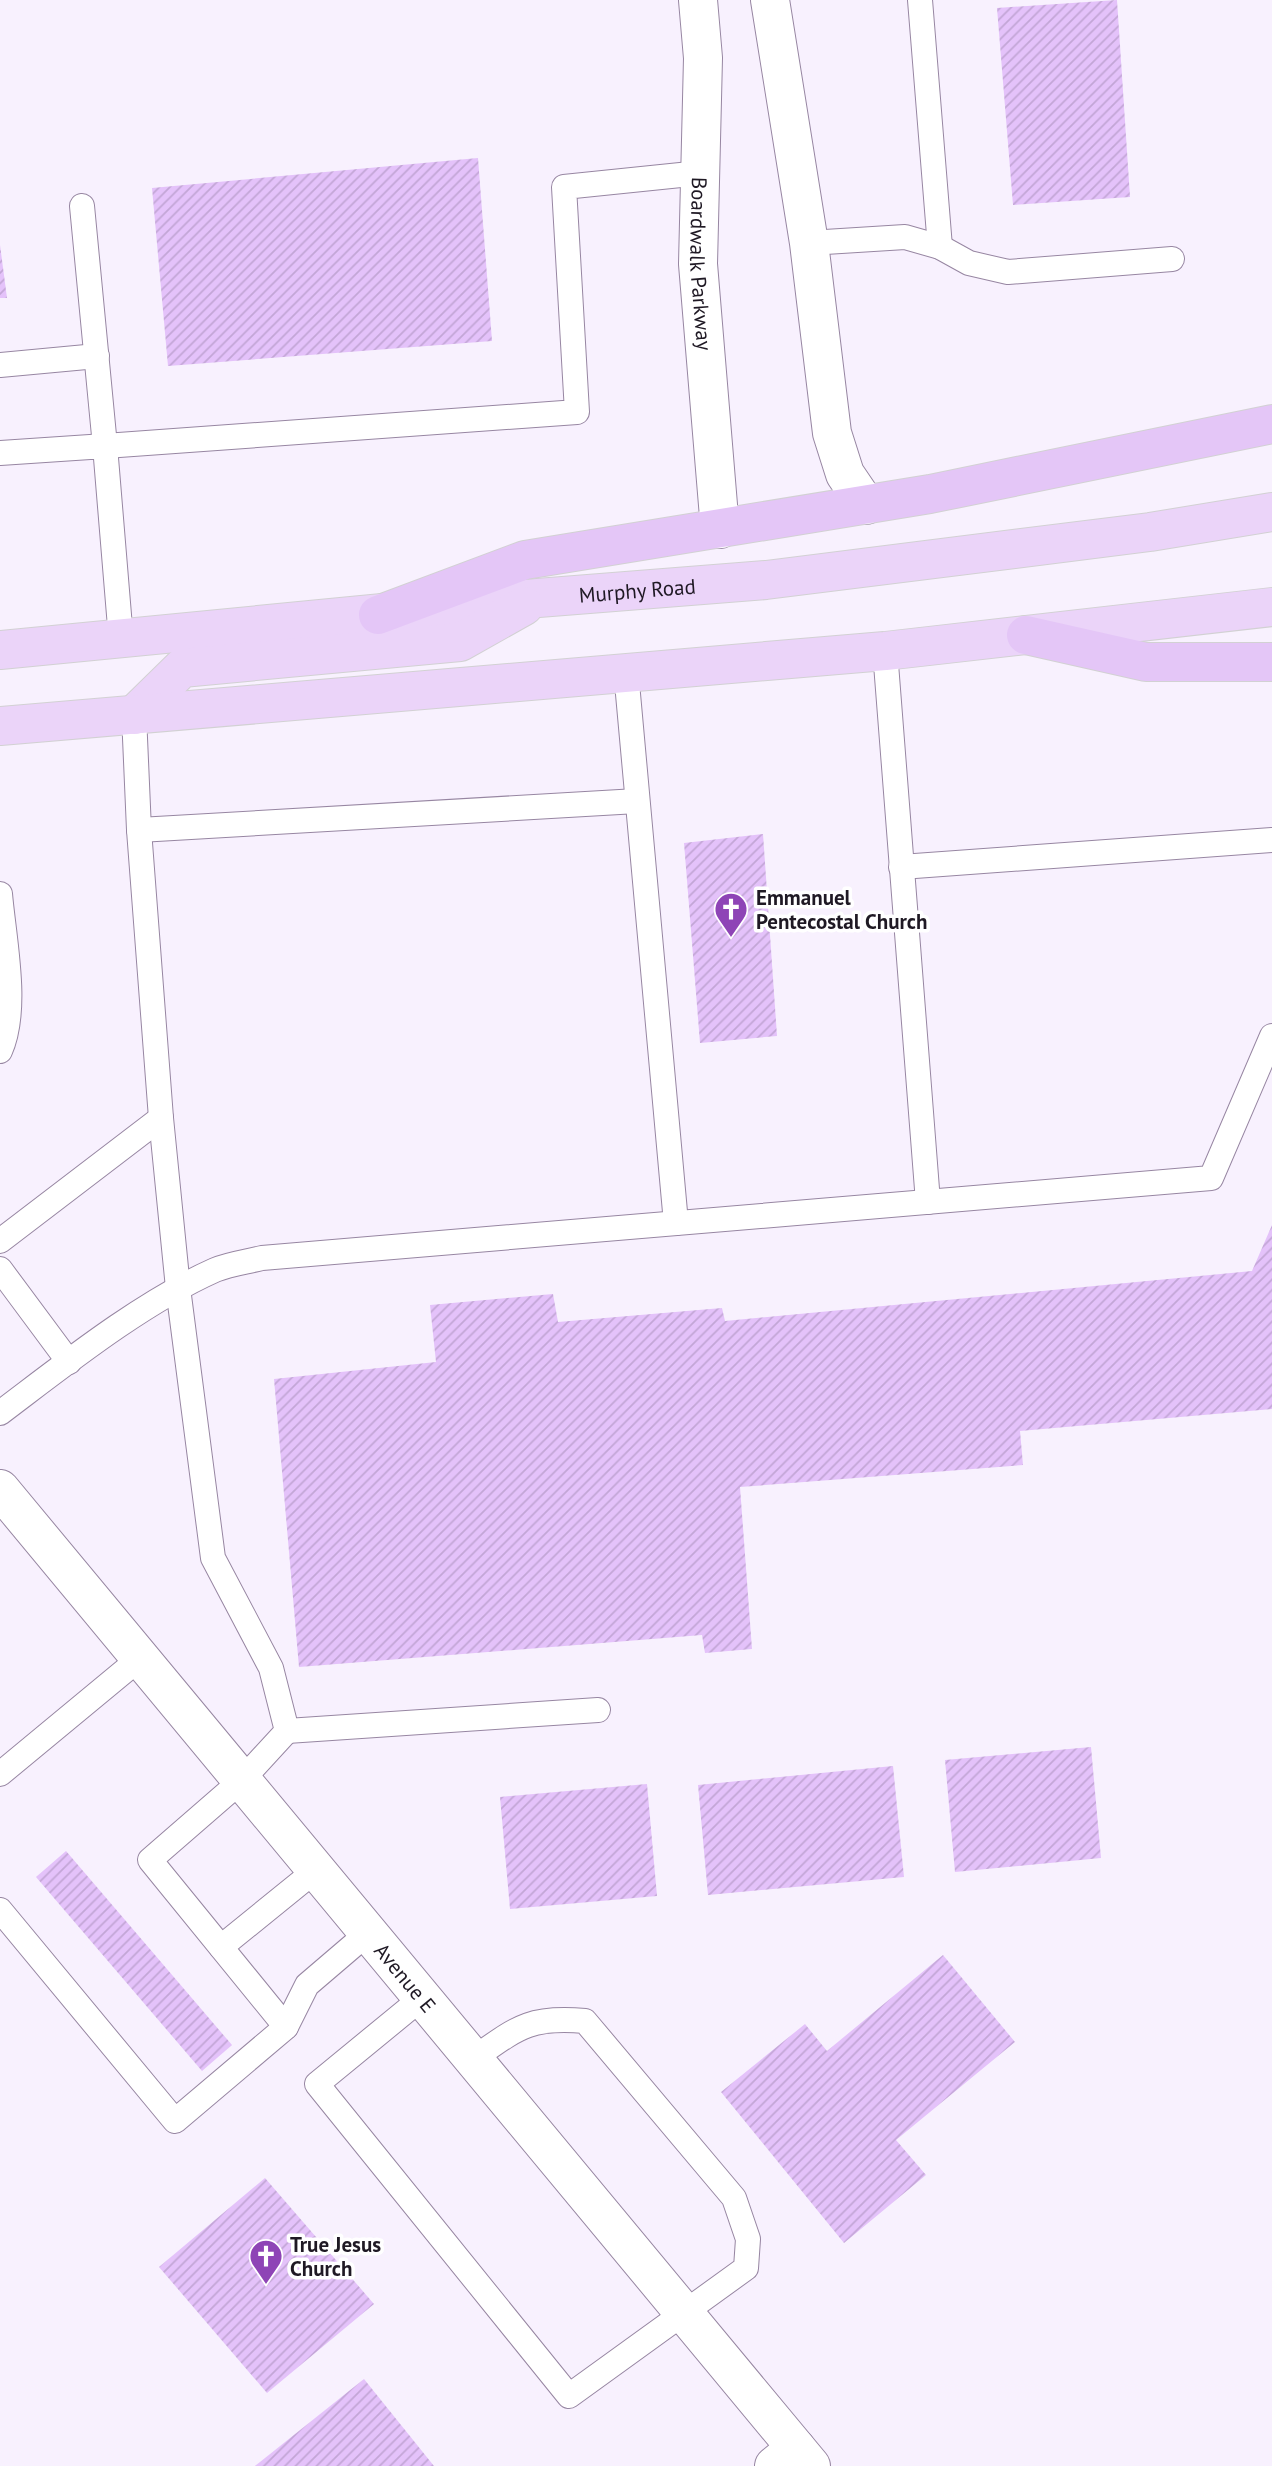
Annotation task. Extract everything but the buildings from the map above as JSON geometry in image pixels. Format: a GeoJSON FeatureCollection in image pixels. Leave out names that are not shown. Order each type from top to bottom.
{"type":"FeatureCollection","features":[{"type":"Feature","properties":{"kind":"highway"},"geometry":{"type":"LineString","coordinates":[[378,615],[525,561],[866,505],[1272,424]]}},
{"type":"Feature","properties":{"kind":"highway"},"geometry":{"type":"LineString","coordinates":[[1026,635],[1146,662],[1272,662]]}},
{"type":"Feature","properties":{"kind":"main road","name":"Murphy Road"},"geometry":{"type":"LineString","coordinates":[[0,650],[538,598],[766,580],[1150,532],[1272,512]]}},
{"type":"Feature","properties":{"kind":"main road"},"geometry":{"type":"LineString","coordinates":[[134,715],[182,668],[460,642],[538,598]]}},
{"type":"Feature","properties":{"kind":"main road"},"geometry":{"type":"LineString","coordinates":[[0,726],[885,651],[1272,607]]}},
{"type":"Feature","properties":{"kind":"street","name":"Boardwalk Parkway"},"geometry":{"type":"LineString","coordinates":[[698,0],[702,58],[698,264],[720,528]]}},
{"type":"Feature","properties":{"kind":"street"},"geometry":{"type":"LineString","coordinates":[[770,0],[809,243],[832,433],[845,474],[866,505]]}},
{"type":"Feature","properties":{"kind":"street","name":"Avenue E"},"geometry":{"type":"LineString","coordinates":[[0,1489],[683,2312],[794,2460]]}},
{"type":"Feature","properties":{"kind":"lane"},"geometry":{"type":"LineString","coordinates":[[770,0],[777,0]]}},
{"type":"Feature","properties":{"kind":"lane"},"geometry":{"type":"LineString","coordinates":[[920,0],[940,247]]}},
{"type":"Feature","properties":{"kind":"lane"},"geometry":{"type":"LineString","coordinates":[[0,453],[577,412],[564,187],[701,173]]}},
{"type":"Feature","properties":{"kind":"lane"},"geometry":{"type":"LineString","coordinates":[[82,206],[121,639]]}},
{"type":"Feature","properties":{"kind":"lane"},"geometry":{"type":"LineString","coordinates":[[809,243],[905,237],[940,247],[969,263],[1008,272],[1171,259]]}},
{"type":"Feature","properties":{"kind":"lane"},"geometry":{"type":"LineString","coordinates":[[0,365],[97,356]]}},
{"type":"Feature","properties":{"kind":"lane"},"geometry":{"type":"LineString","coordinates":[[885,651],[928,1202]]}},
{"type":"Feature","properties":{"kind":"lane"},"geometry":{"type":"LineString","coordinates":[[626,672],[676,1223]]}},
{"type":"Feature","properties":{"kind":"lane"},"geometry":{"type":"LineString","coordinates":[[134,715],[139,830],[161,1118],[178,1288],[213,1558],[271,1668],[287,1731]]}},
{"type":"Feature","properties":{"kind":"lane"},"geometry":{"type":"LineString","coordinates":[[139,830],[638,801]]}},
{"type":"Feature","properties":{"kind":"lane"},"geometry":{"type":"LineString","coordinates":[[901,867],[1272,840]]}},
{"type":"Feature","properties":{"kind":"lane"},"geometry":{"type":"LineString","coordinates":[[0,894],[9,1007],[8,1035],[0,1051]]}},
{"type":"Feature","properties":{"kind":"lane"},"geometry":{"type":"LineString","coordinates":[[0,1413],[178,1288],[218,1268],[261,1258],[1210,1178],[1272,1036]]}},
{"type":"Feature","properties":{"kind":"lane"},"geometry":{"type":"LineString","coordinates":[[0,1241],[161,1118]]}},
{"type":"Feature","properties":{"kind":"lane"},"geometry":{"type":"LineString","coordinates":[[0,1269],[69,1362]]}},
{"type":"Feature","properties":{"kind":"lane"},"geometry":{"type":"LineString","coordinates":[[0,1774],[139,1659]]}},
{"type":"Feature","properties":{"kind":"lane"},"geometry":{"type":"LineString","coordinates":[[286,2026],[150,1860],[241,1781],[287,1731],[598,1710]]}},
{"type":"Feature","properties":{"kind":"lane"},"geometry":{"type":"LineString","coordinates":[[221,1947],[316,1870]]}},
{"type":"Feature","properties":{"kind":"lane"},"geometry":{"type":"LineString","coordinates":[[0,1910],[175,2121],[286,2026],[307,1985],[369,1932]]}},
{"type":"Feature","properties":{"kind":"lane"},"geometry":{"type":"LineString","coordinates":[[423,1997],[317,2084],[569,2396],[746,2268],[748,2239],[734,2198],[585,2021],[557,2018],[522,2025],[473,2059]]}},
{"type":"Feature","properties":{"kind":"place","name":"Emmanuel Pentecostal Church"},"geometry":{"type":"Point","coordinates":[731,939]}},
{"type":"Feature","properties":{"kind":"place","name":"True Jesus Church"},"geometry":{"type":"Point","coordinates":[266,2286]}}]}
